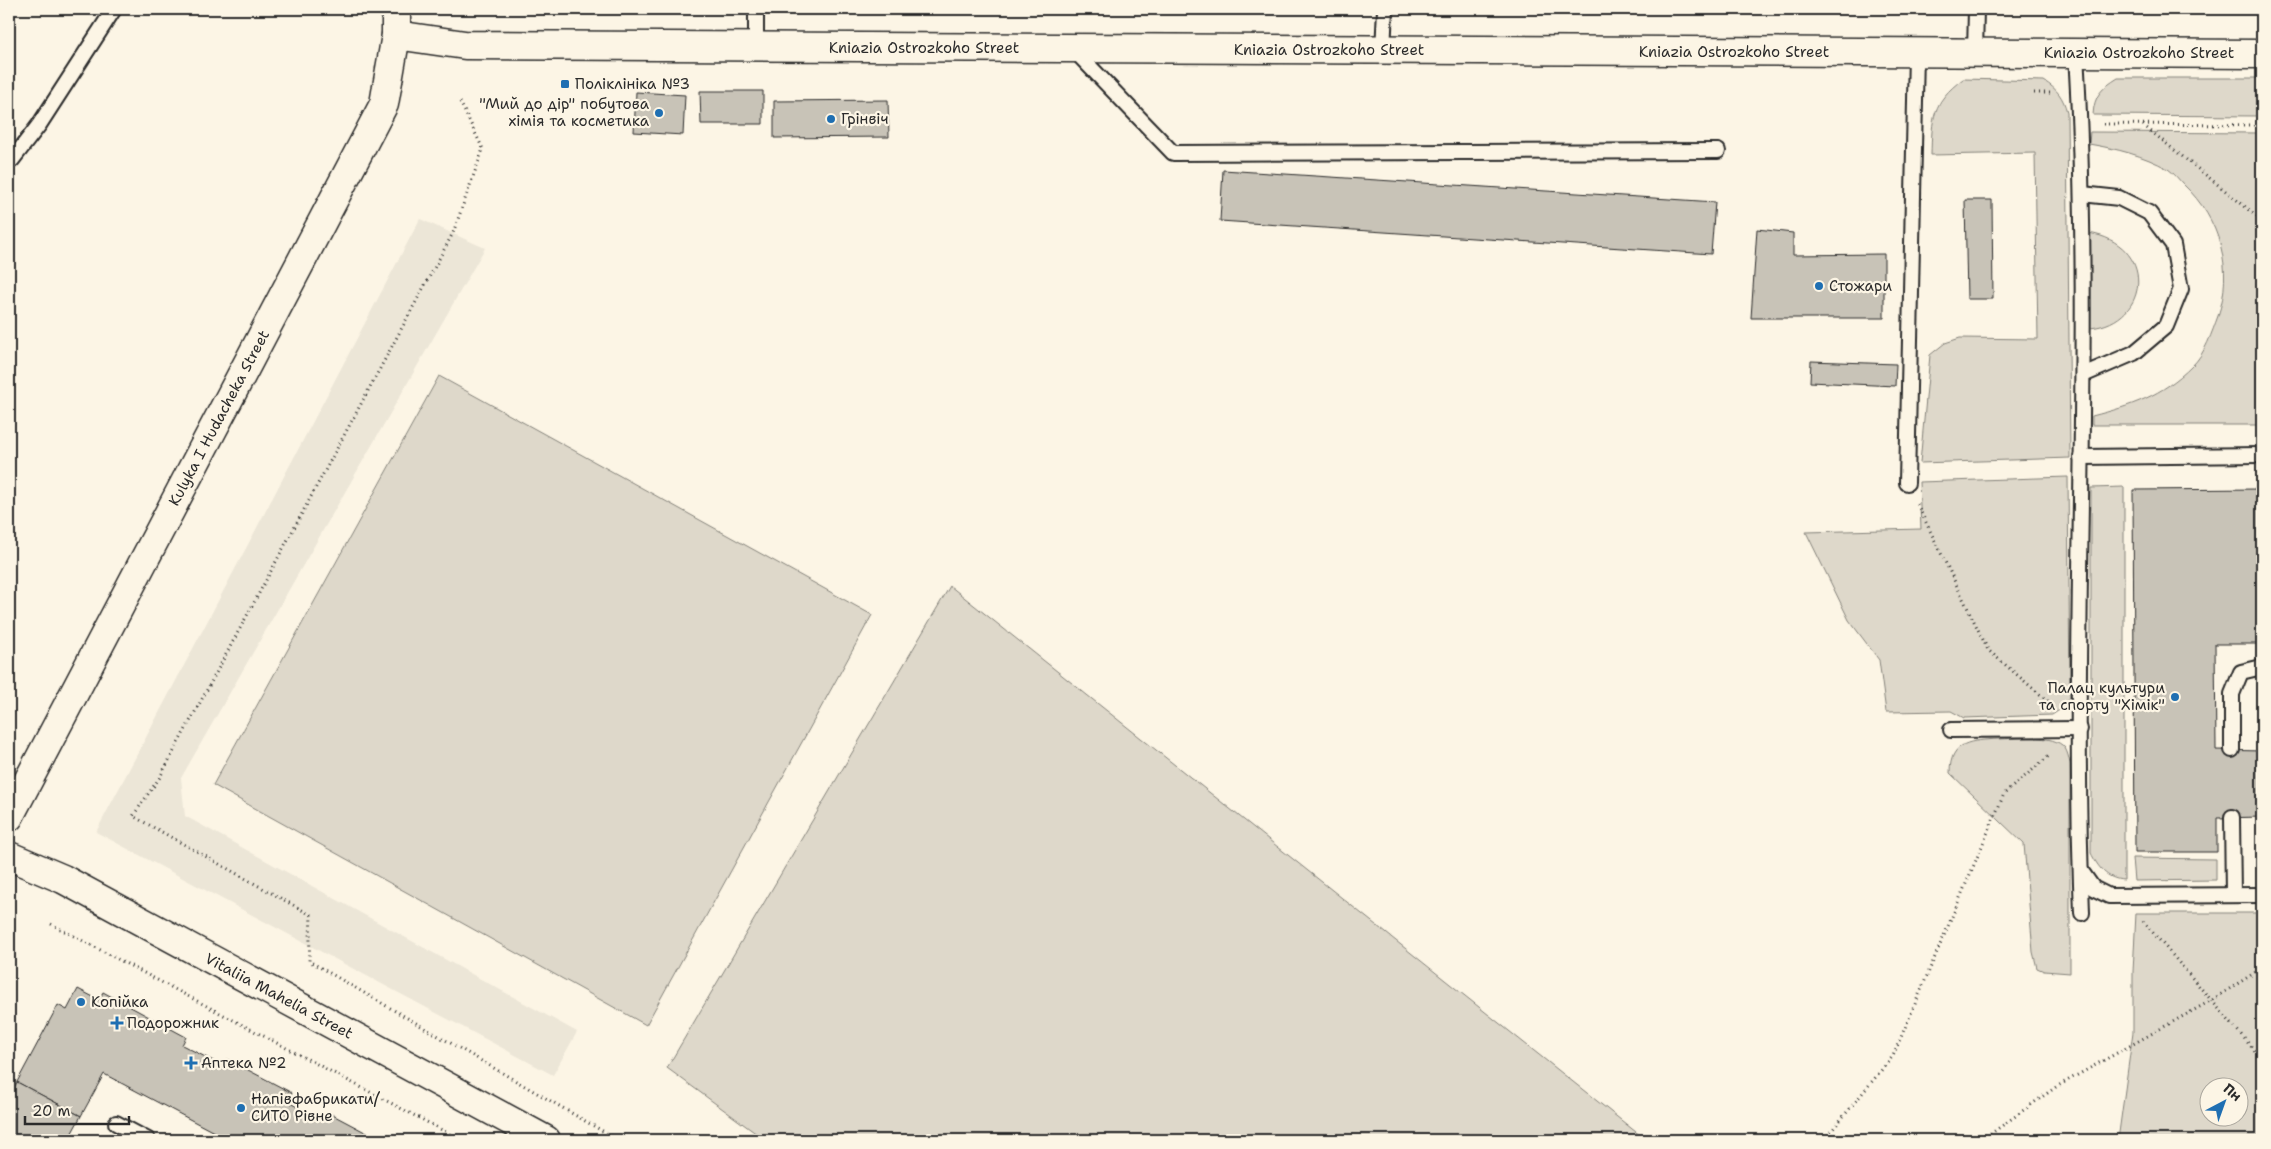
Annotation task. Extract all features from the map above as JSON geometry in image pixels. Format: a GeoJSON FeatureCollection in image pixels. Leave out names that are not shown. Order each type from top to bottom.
{"type":"FeatureCollection","features":[{"type":"Feature","properties":{"kind":"street","name":"Kniazia Ostrozkoho Street"},"geometry":{"type":"LineString","coordinates":[[396,22],[465,46],[2262,54]]}},
{"type":"Feature","properties":{"kind":"street","name":"Kulyka I Hudacheka Street"},"geometry":{"type":"LineString","coordinates":[[9,817],[384,104],[396,22]]}},
{"type":"Feature","properties":{"kind":"street","name":"Vitaliia Mahelia Street"},"geometry":{"type":"LineString","coordinates":[[9,856],[69,882],[546,1140]]}},
{"type":"Feature","properties":{"kind":"lane"},"geometry":{"type":"LineString","coordinates":[[12,160],[39,125],[114,9]]}},
{"type":"Feature","properties":{"kind":"lane"},"geometry":{"type":"LineString","coordinates":[[756,9],[756,46]]}},
{"type":"Feature","properties":{"kind":"lane"},"geometry":{"type":"LineString","coordinates":[[1383,51],[1385,9]]}},
{"type":"Feature","properties":{"kind":"lane"},"geometry":{"type":"LineString","coordinates":[[1975,53],[1976,9]]}},
{"type":"Feature","properties":{"kind":"lane"},"geometry":{"type":"LineString","coordinates":[[1072,49],[1173,153],[1718,151]]}},
{"type":"Feature","properties":{"kind":"lane"},"geometry":{"type":"LineString","coordinates":[[1907,483],[1916,53]]}},
{"type":"Feature","properties":{"kind":"lane"},"geometry":{"type":"LineString","coordinates":[[2076,54],[2082,194],[2083,374],[2080,729],[2082,913]]}},
{"type":"Feature","properties":{"kind":"lane"},"geometry":{"type":"LineString","coordinates":[[2082,194],[2119,198],[2149,213],[2172,245],[2181,289],[2166,326],[2134,353],[2083,374]]}},
{"type":"Feature","properties":{"kind":"lane"},"geometry":{"type":"LineString","coordinates":[[2081,457],[2262,454]]}},
{"type":"Feature","properties":{"kind":"lane"},"geometry":{"type":"LineString","coordinates":[[2232,750],[2232,694],[2241,672],[2262,668]]}},
{"type":"Feature","properties":{"kind":"lane"},"geometry":{"type":"LineString","coordinates":[[1951,730],[2080,729]]}},
{"type":"Feature","properties":{"kind":"lane"},"geometry":{"type":"LineString","coordinates":[[2232,817],[2232,895]]}},
{"type":"Feature","properties":{"kind":"lane"},"geometry":{"type":"LineString","coordinates":[[2081,870],[2093,888],[2109,896],[2262,895]]}},
{"type":"Feature","properties":{"kind":"lane"},"geometry":{"type":"LineString","coordinates":[[116,1123],[148,1140]]}},
{"type":"Feature","properties":{"kind":"path"},"geometry":{"type":"LineString","coordinates":[[460,102],[482,149],[453,233],[160,777],[133,816],[311,915],[309,961],[618,1140]]}},
{"type":"Feature","properties":{"kind":"path"},"geometry":{"type":"LineString","coordinates":[[2079,124],[2262,125]]}},
{"type":"Feature","properties":{"kind":"path"},"geometry":{"type":"LineString","coordinates":[[2143,124],[2262,220]]}},
{"type":"Feature","properties":{"kind":"path"},"geometry":{"type":"LineString","coordinates":[[1824,1140],[1893,1056],[2004,794],[2080,729],[1988,650],[1907,483]]}},
{"type":"Feature","properties":{"kind":"path"},"geometry":{"type":"LineString","coordinates":[[2109,896],[2136,913],[2262,1058]]}},
{"type":"Feature","properties":{"kind":"path"},"geometry":{"type":"LineString","coordinates":[[51,924],[461,1140]]}},
{"type":"Feature","properties":{"kind":"path"},"geometry":{"type":"LineString","coordinates":[[1982,1140],[2056,1087],[2212,1000],[2262,968]]}},
{"type":"Feature","properties":{"kind":"shaded area"},"geometry":{"type":"Polygon","coordinates":[[[2118,78],[2262,78],[2262,116],[2093,115],[2097,97],[2107,85],[2118,78]]]}},
{"type":"Feature","properties":{"kind":"shaded area"},"geometry":{"type":"Polygon","coordinates":[[[1963,79],[2044,81],[2059,94],[2067,112],[2070,458],[1920,463],[1930,355],[1945,343],[1960,338],[2038,339],[2035,153],[1931,155],[1933,121],[1936,112],[1945,95],[1963,79]]]}},
{"type":"Feature","properties":{"kind":"shaded area"},"geometry":{"type":"Polygon","coordinates":[[[2090,132],[2262,133],[2262,425],[2092,425],[2092,416],[2145,399],[2169,385],[2197,361],[2208,342],[2223,298],[2224,263],[2215,229],[2207,213],[2172,172],[2159,164],[2130,153],[2089,144],[2090,132]]]}},
{"type":"Feature","properties":{"kind":"shaded area"},"geometry":{"type":"Polygon","coordinates":[[[420,219],[485,248],[181,778],[185,816],[577,1032],[553,1075],[96,832],[420,219]]]}},
{"type":"Feature","properties":{"kind":"shaded area"},"geometry":{"type":"Polygon","coordinates":[[[2088,233],[2110,240],[2126,251],[2135,266],[2138,282],[2135,298],[2125,312],[2111,323],[2090,328],[2088,233]]]}},
{"type":"Feature","properties":{"kind":"shaded area"},"geometry":{"type":"Polygon","coordinates":[[[439,376],[872,615],[646,1025],[213,785],[439,376]]]}},
{"type":"Feature","properties":{"kind":"shaded area"},"geometry":{"type":"Polygon","coordinates":[[[2068,477],[2070,697],[2064,707],[2052,715],[1964,718],[1951,711],[1886,712],[1879,660],[1849,620],[1806,532],[1921,529],[1919,482],[2068,477]]]}},
{"type":"Feature","properties":{"kind":"shaded area"},"geometry":{"type":"Polygon","coordinates":[[[2124,487],[2124,880],[2107,875],[2091,853],[2091,488],[2124,487]]]}},
{"type":"Feature","properties":{"kind":"shaded area"},"geometry":{"type":"Polygon","coordinates":[[[950,586],[1646,1140],[765,1140],[667,1068],[950,586]]]}},
{"type":"Feature","properties":{"kind":"shaded area"},"geometry":{"type":"Polygon","coordinates":[[[2034,738],[2052,740],[2060,743],[2068,754],[2070,764],[2070,973],[2044,971],[2037,968],[2033,952],[2024,844],[1950,773],[1951,762],[1958,748],[1971,742],[2034,738]]]}},
{"type":"Feature","properties":{"kind":"shaded area"},"geometry":{"type":"Polygon","coordinates":[[[2132,858],[2216,859],[2216,880],[2134,881],[2132,858]]]}},
{"type":"Feature","properties":{"kind":"shaded area"},"geometry":{"type":"Polygon","coordinates":[[[2136,913],[2262,913],[2262,1140],[2118,1140],[2133,1032],[2133,972],[2136,913]]]}},
{"type":"Feature","properties":{"kind":"building"},"geometry":{"type":"Polygon","coordinates":[[[700,91],[763,91],[763,124],[701,124],[700,91]]]}},
{"type":"Feature","properties":{"kind":"building","name":"\"Мий до дір\" побутова хімія та косметика"},"geometry":{"type":"Polygon","coordinates":[[[636,92],[685,95],[683,135],[634,132],[636,92]]]}},
{"type":"Feature","properties":{"kind":"building","name":"Грінвіч"},"geometry":{"type":"Polygon","coordinates":[[[888,100],[889,137],[774,138],[774,101],[888,100]]]}},
{"type":"Feature","properties":{"kind":"building"},"geometry":{"type":"Polygon","coordinates":[[[1223,170],[1715,202],[1711,254],[1220,221],[1223,170]]]}},
{"type":"Feature","properties":{"kind":"building"},"geometry":{"type":"Polygon","coordinates":[[[1965,200],[1992,200],[1993,299],[1967,299],[1965,200]]]}},
{"type":"Feature","properties":{"kind":"building","name":"Стожари"},"geometry":{"type":"Polygon","coordinates":[[[1757,229],[1793,233],[1793,255],[1884,254],[1884,318],[1751,318],[1757,229]]]}},
{"type":"Feature","properties":{"kind":"building"},"geometry":{"type":"Polygon","coordinates":[[[1811,361],[1896,364],[1895,386],[1810,382],[1811,361]]]}},
{"type":"Feature","properties":{"kind":"building","name":"Палац культури та спорту \"Хімік\""},"geometry":{"type":"Polygon","coordinates":[[[2262,489],[2262,644],[2215,644],[2216,750],[2262,751],[2262,817],[2217,818],[2217,852],[2135,852],[2133,490],[2262,489]]]}},
{"type":"Feature","properties":{"kind":"building"},"geometry":{"type":"Polygon","coordinates":[[[78,989],[99,1000],[103,992],[186,1037],[182,1045],[223,1066],[227,1059],[292,1093],[288,1102],[324,1121],[329,1113],[380,1140],[229,1140],[104,1074],[81,1116],[17,1082],[58,1005],[67,1010],[78,989]]]}},
{"type":"Feature","properties":{"kind":"building"},"geometry":{"type":"Polygon","coordinates":[[[17,1082],[81,1116],[68,1140],[9,1140],[9,1098],[17,1082]]]}},
{"type":"Feature","properties":{"kind":"place","name":"Поліклініка №3"},"geometry":{"type":"Point","coordinates":[565,84]}},
{"type":"Feature","properties":{"kind":"place","name":"\"Мий до дір\" побутова хімія та косметика"},"geometry":{"type":"Point","coordinates":[659,113]}},
{"type":"Feature","properties":{"kind":"place","name":"Грінвіч"},"geometry":{"type":"Point","coordinates":[831,119]}},
{"type":"Feature","properties":{"kind":"place","name":"Стожари"},"geometry":{"type":"Point","coordinates":[1819,286]}},
{"type":"Feature","properties":{"kind":"place","name":"Палац культури та спорту \"Хімік\""},"geometry":{"type":"Point","coordinates":[2175,697]}},
{"type":"Feature","properties":{"kind":"place","name":"Копійка"},"geometry":{"type":"Point","coordinates":[81,1002]}},
{"type":"Feature","properties":{"kind":"place","name":"Подорожник"},"geometry":{"type":"Point","coordinates":[117,1023]}},
{"type":"Feature","properties":{"kind":"place","name":"Аптека №2"},"geometry":{"type":"Point","coordinates":[191,1063]}},
{"type":"Feature","properties":{"kind":"place","name":"Напівфабрикати/ СИТО Рівне"},"geometry":{"type":"Point","coordinates":[241,1108]}}]}
